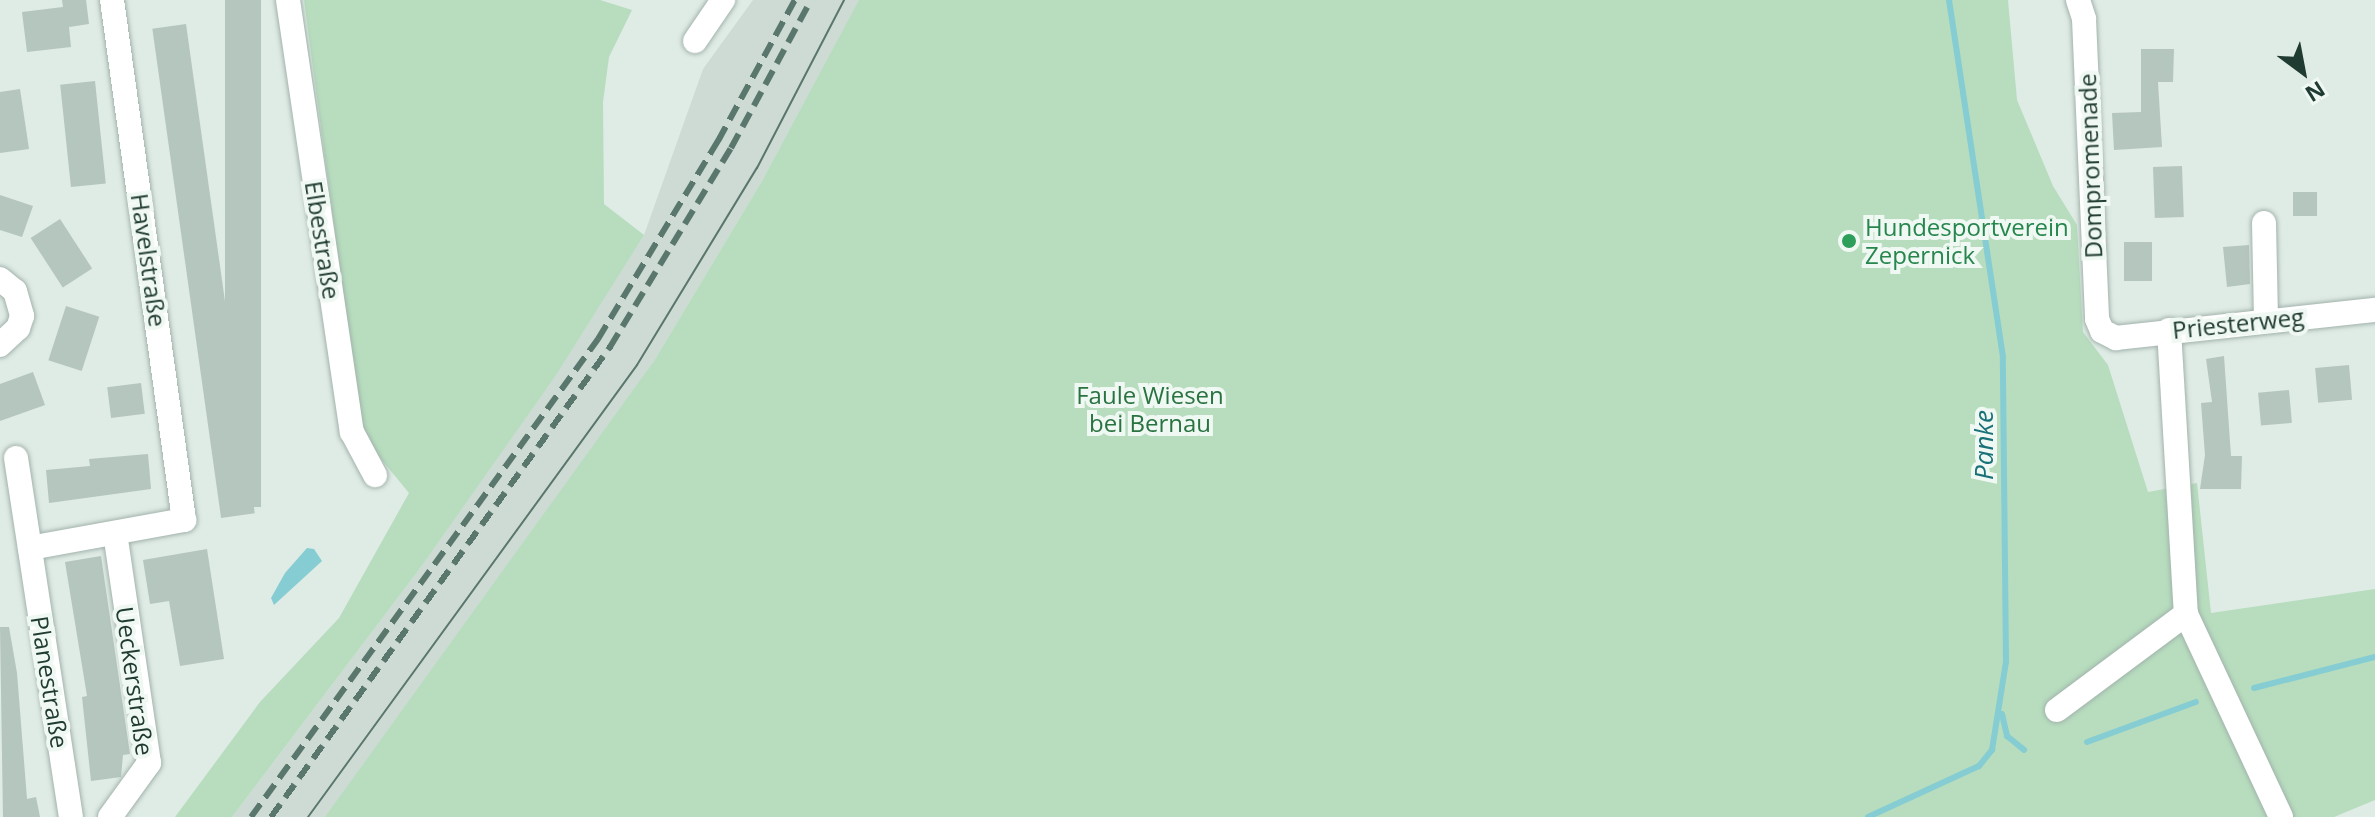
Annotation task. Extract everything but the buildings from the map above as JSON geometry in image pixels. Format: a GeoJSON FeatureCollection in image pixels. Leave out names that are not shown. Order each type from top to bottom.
{"type":"FeatureCollection","features":[{"type":"Feature","properties":{"kind":"street","name":"Havelstraße"},"geometry":{"type":"LineString","coordinates":[[112,0],[184,520],[115,533]]}},
{"type":"Feature","properties":{"kind":"street","name":"Elbestraße"},"geometry":{"type":"LineString","coordinates":[[288,0],[352,432],[375,475]]}},
{"type":"Feature","properties":{"kind":"street"},"geometry":{"type":"LineString","coordinates":[[695,41],[723,0]]}},
{"type":"Feature","properties":{"kind":"street","name":"Dompromenade"},"geometry":{"type":"LineString","coordinates":[[2078,0],[2084,19],[2097,319],[2102,331]]}},
{"type":"Feature","properties":{"kind":"street"},"geometry":{"type":"LineString","coordinates":[[2264,223],[2266,319]]}},
{"type":"Feature","properties":{"kind":"street"},"geometry":{"type":"LineString","coordinates":[[0,279],[15,291],[22,316],[18,328],[0,345]]}},
{"type":"Feature","properties":{"kind":"street","name":"Priesterweg"},"geometry":{"type":"LineString","coordinates":[[2102,331],[2116,338],[2266,319],[2375,310]]}},
{"type":"Feature","properties":{"kind":"street"},"geometry":{"type":"LineString","coordinates":[[2169,330],[2186,614],[2281,817]]}},
{"type":"Feature","properties":{"kind":"street","name":"Planestraße"},"geometry":{"type":"LineString","coordinates":[[16,458],[71,817]]}},
{"type":"Feature","properties":{"kind":"street"},"geometry":{"type":"LineString","coordinates":[[30,548],[115,533]]}},
{"type":"Feature","properties":{"kind":"street","name":"Ueckerstraße"},"geometry":{"type":"LineString","coordinates":[[110,817],[149,763],[115,533]]}},
{"type":"Feature","properties":{"kind":"street"},"geometry":{"type":"LineString","coordinates":[[2057,710],[2186,614]]}},
{"type":"Feature","properties":{"kind":"shaded area"},"geometry":{"type":"Polygon","coordinates":[[[753,0],[860,0],[762,181],[654,361],[522,556],[331,817],[232,817],[418,571],[644,235],[703,69],[753,0]]]}},
{"type":"Feature","properties":{"kind":"green space"},"geometry":{"type":"Polygon","coordinates":[[[304,0],[600,0],[632,10],[609,57],[603,102],[604,204],[644,235],[556,375],[418,571],[232,817],[175,817],[260,702],[339,618],[409,493],[362,436],[304,0]]]}},
{"type":"Feature","properties":{"kind":"green space","name":"Faule Wiesen bei Bernau"},"geometry":{"type":"Polygon","coordinates":[[[859,0],[2008,0],[2017,100],[2053,186],[2077,225],[2083,332],[2108,365],[2148,492],[2197,483],[2211,613],[2375,589],[2375,800],[2334,817],[325,817],[654,361],[762,181],[859,0]]]}},
{"type":"Feature","properties":{"kind":"water"},"geometry":{"type":"Polygon","coordinates":[[[307,548],[314,549],[322,561],[274,605],[271,598],[285,573],[307,548]]]}},
{"type":"Feature","properties":{"kind":"waterway","name":"Panke"},"geometry":{"type":"LineString","coordinates":[[1868,817],[1979,766],[1992,750],[2006,662],[2003,357],[1949,0]]}},
{"type":"Feature","properties":{"kind":"waterway"},"geometry":{"type":"LineString","coordinates":[[2254,688],[2375,657]]}},
{"type":"Feature","properties":{"kind":"waterway"},"geometry":{"type":"LineString","coordinates":[[2087,742],[2196,702]]}},
{"type":"Feature","properties":{"kind":"waterway"},"geometry":{"type":"LineString","coordinates":[[2002,714],[2007,736],[2024,750]]}},
{"type":"Feature","properties":{"kind":"tram line"},"geometry":{"type":"LineString","coordinates":[[308,817],[637,365],[757,168],[844,0]]}},
{"type":"Feature","properties":{"kind":"railway"},"geometry":{"type":"LineString","coordinates":[[251,817],[598,339],[718,141],[795,0]]}},
{"type":"Feature","properties":{"kind":"railway"},"geometry":{"type":"LineString","coordinates":[[271,817],[610,347],[731,148],[811,0]]}},
{"type":"Feature","properties":{"kind":"place","name":"Hundesportverein Zepernick"},"geometry":{"type":"Point","coordinates":[1849,241]}}]}
